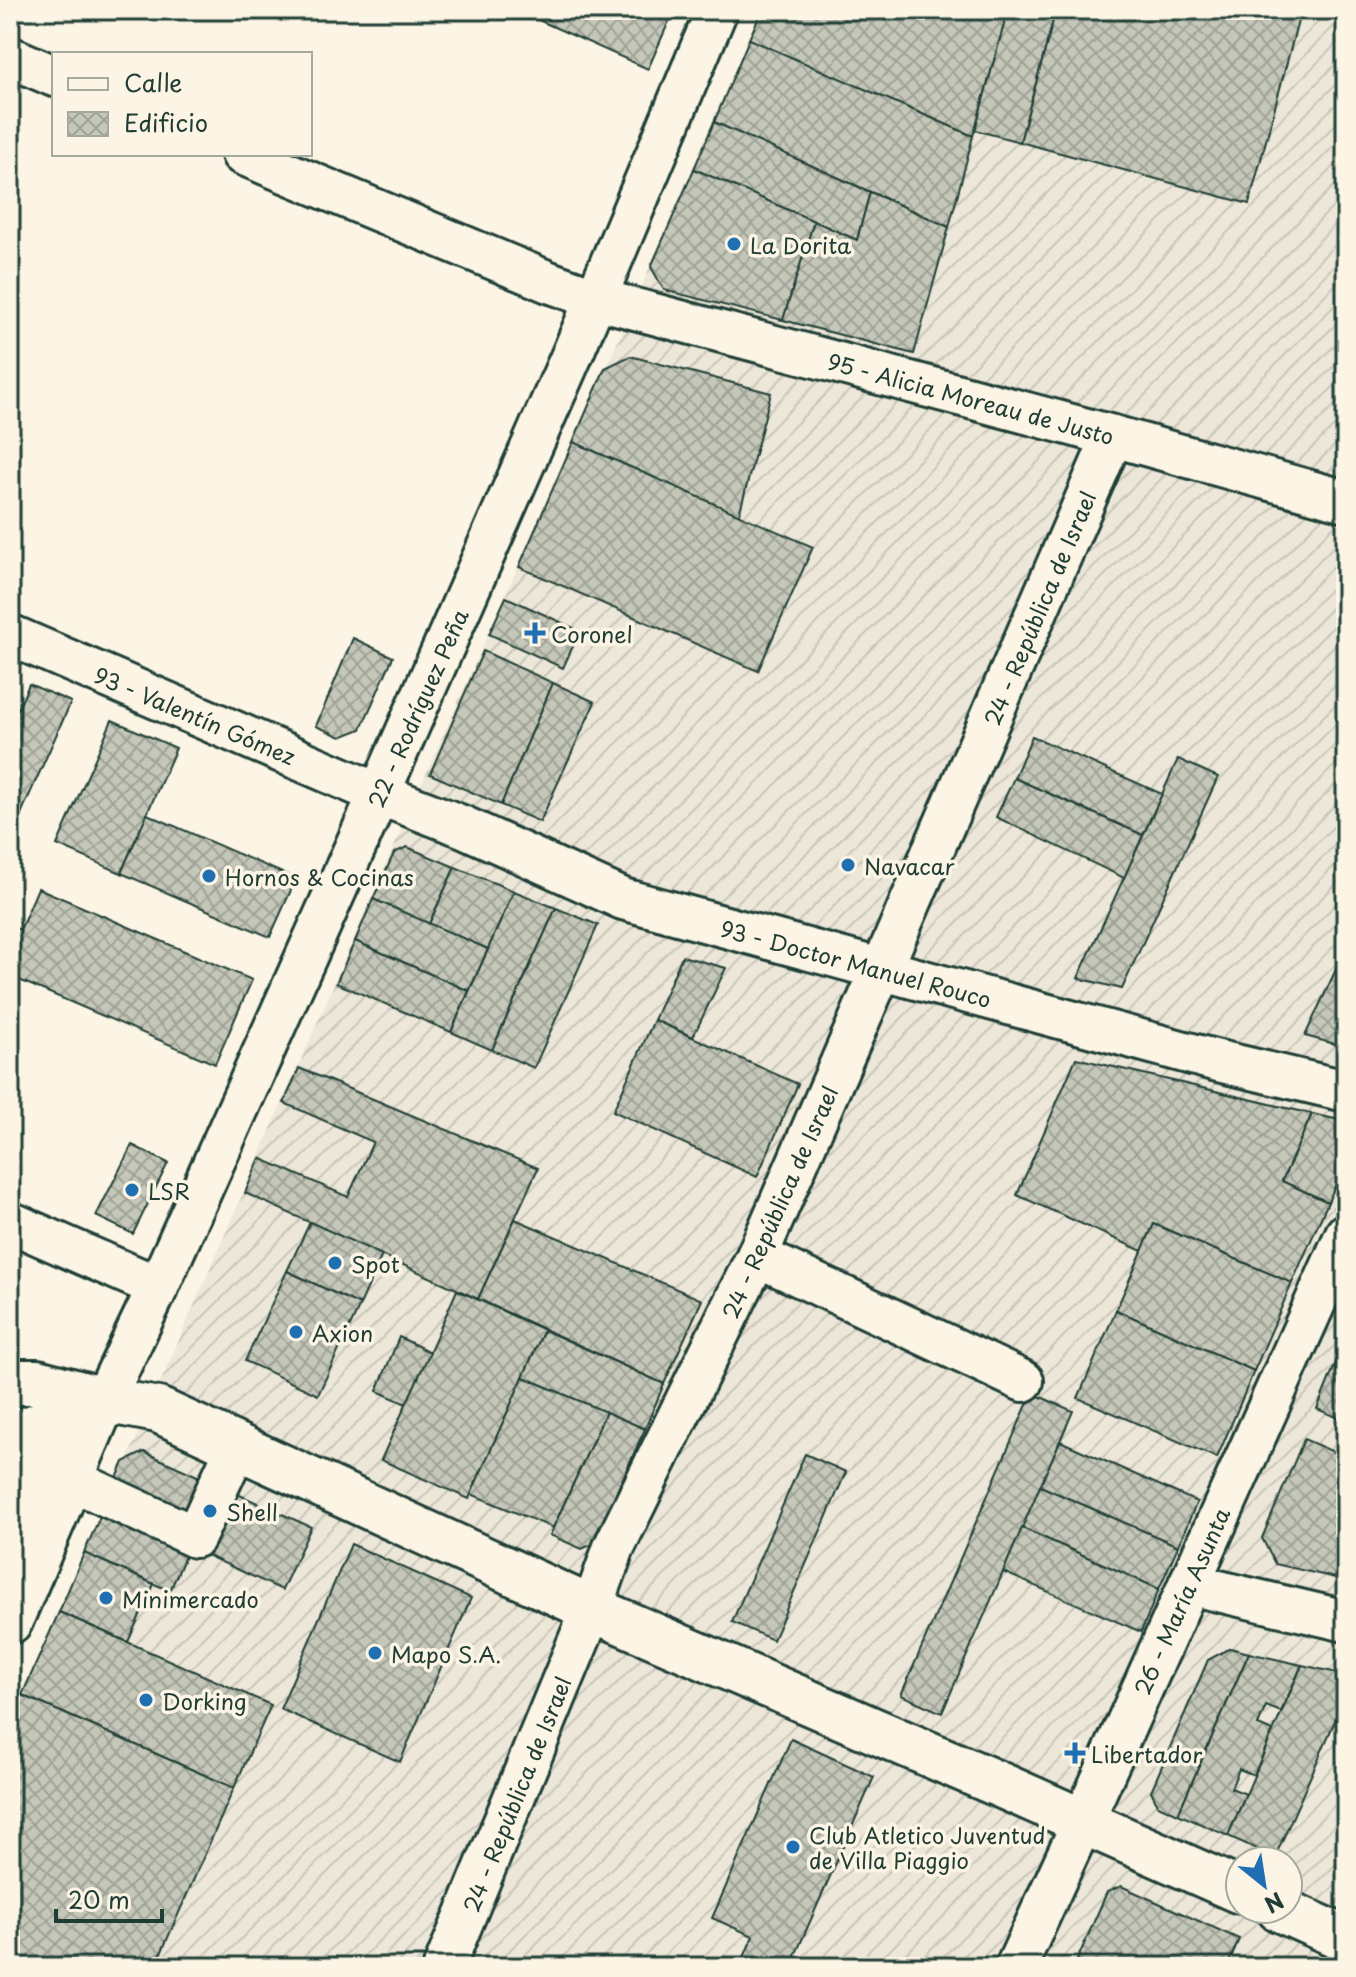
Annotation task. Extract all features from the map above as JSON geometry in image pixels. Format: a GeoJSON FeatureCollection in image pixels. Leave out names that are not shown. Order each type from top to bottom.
{"type":"FeatureCollection","features":[{"type":"Feature","properties":{"kind":"main road"},"geometry":{"type":"LineString","coordinates":[[10,1382],[37,1382],[104,1400],[158,1410],[592,1609],[1224,1884]]}},
{"type":"Feature","properties":{"kind":"main road"},"geometry":{"type":"LineString","coordinates":[[10,1422],[104,1400]]}},
{"type":"Feature","properties":{"kind":"main road"},"geometry":{"type":"LineString","coordinates":[[10,1436],[104,1400]]}},
{"type":"Feature","properties":{"kind":"main road","name":"22 - Rodríguez Peña"},"geometry":{"type":"LineString","coordinates":[[10,1621],[104,1400]]}},
{"type":"Feature","properties":{"kind":"main road","name":"22 - Rodríguez Peña"},"geometry":{"type":"LineString","coordinates":[[10,1528],[37,1471],[104,1400]]}},
{"type":"Feature","properties":{"kind":"main road"},"geometry":{"type":"LineString","coordinates":[[1304,1920],[1346,1939]]}},
{"type":"Feature","properties":{"kind":"street","name":"22 - Rodríguez Peña"},"geometry":{"type":"LineString","coordinates":[[104,1400],[158,1287],[379,794],[572,355],[717,10]]}},
{"type":"Feature","properties":{"kind":"street"},"geometry":{"type":"LineString","coordinates":[[10,57],[52,75]]}},
{"type":"Feature","properties":{"kind":"street","name":"95 - Alicia Moreau de Justo"},"geometry":{"type":"LineString","coordinates":[[247,156],[594,298],[1346,501]]}},
{"type":"Feature","properties":{"kind":"street","name":"24 - República de Israel"},"geometry":{"type":"LineString","coordinates":[[444,1967],[592,1609],[614,1547],[757,1256],[1113,436]]}},
{"type":"Feature","properties":{"kind":"street","name":"93 - Valentín Gómez"},"geometry":{"type":"LineString","coordinates":[[10,635],[379,794]]}},
{"type":"Feature","properties":{"kind":"street","name":"93 - Doctor Manuel Rouco"},"geometry":{"type":"LineString","coordinates":[[379,794],[464,827],[623,899],[1214,1060],[1346,1091]]}},
{"type":"Feature","properties":{"kind":"street"},"geometry":{"type":"LineString","coordinates":[[10,1222],[158,1287]]}},
{"type":"Feature","properties":{"kind":"street","name":"26 - María Asunta"},"geometry":{"type":"LineString","coordinates":[[1016,1967],[1346,1234]]}},
{"type":"Feature","properties":{"kind":"street"},"geometry":{"type":"LineString","coordinates":[[757,1256],[1023,1381]]}},
{"type":"Feature","properties":{"kind":"street"},"geometry":{"type":"LineString","coordinates":[[10,1399],[104,1400]]}},
{"type":"Feature","properties":{"kind":"street"},"geometry":{"type":"LineString","coordinates":[[70,1479],[195,1537],[237,1446]]}},
{"type":"Feature","properties":{"kind":"street"},"geometry":{"type":"LineString","coordinates":[[1189,1584],[1346,1621]]}},
{"type":"Feature","properties":{"kind":"shaded area"},"geometry":{"type":"Polygon","coordinates":[[[761,10],[1346,10],[1346,1967],[10,1967],[10,1728],[761,10]]]}},
{"type":"Feature","properties":{"kind":"building"},"geometry":{"type":"Polygon","coordinates":[[[516,10],[674,10],[648,69],[516,10]]]}},
{"type":"Feature","properties":{"kind":"building"},"geometry":{"type":"Polygon","coordinates":[[[762,10],[1008,10],[973,136],[749,39],[762,10]]]}},
{"type":"Feature","properties":{"kind":"building"},"geometry":{"type":"Polygon","coordinates":[[[1008,10],[1056,10],[1020,142],[975,130],[1008,10]]]}},
{"type":"Feature","properties":{"kind":"building"},"geometry":{"type":"Polygon","coordinates":[[[1056,10],[1301,10],[1249,204],[1020,142],[1056,10]]]}},
{"type":"Feature","properties":{"kind":"building"},"geometry":{"type":"Polygon","coordinates":[[[749,39],[973,136],[949,227],[714,122],[749,39]]]}},
{"type":"Feature","properties":{"kind":"building"},"geometry":{"type":"Polygon","coordinates":[[[714,122],[870,192],[857,240],[694,169],[714,122]]]}},
{"type":"Feature","properties":{"kind":"building","name":"La Dorita"},"geometry":{"type":"Polygon","coordinates":[[[694,169],[814,221],[783,320],[664,290],[651,267],[694,169]]]}},
{"type":"Feature","properties":{"kind":"building"},"geometry":{"type":"Polygon","coordinates":[[[870,192],[949,227],[914,354],[783,320],[814,221],[857,240],[870,192]]]}},
{"type":"Feature","properties":{"kind":"building"},"geometry":{"type":"Polygon","coordinates":[[[630,356],[771,393],[739,515],[573,442],[605,368],[630,356]]]}},
{"type":"Feature","properties":{"kind":"building"},"geometry":{"type":"Polygon","coordinates":[[[573,442],[813,547],[758,671],[519,567],[573,442]]]}},
{"type":"Feature","properties":{"kind":"building","name":"Coronel"},"geometry":{"type":"Polygon","coordinates":[[[506,597],[580,631],[563,668],[489,634],[506,597]]]}},
{"type":"Feature","properties":{"kind":"building"},"geometry":{"type":"Polygon","coordinates":[[[353,638],[393,657],[361,729],[341,737],[316,726],[353,638]]]}},
{"type":"Feature","properties":{"kind":"building"},"geometry":{"type":"Polygon","coordinates":[[[483,651],[553,683],[501,805],[430,774],[483,651]]]}},
{"type":"Feature","properties":{"kind":"building"},"geometry":{"type":"Polygon","coordinates":[[[553,683],[595,702],[540,822],[501,805],[553,683]]]}},
{"type":"Feature","properties":{"kind":"building"},"geometry":{"type":"Polygon","coordinates":[[[29,684],[71,702],[21,814],[10,809],[10,727],[29,684]]]}},
{"type":"Feature","properties":{"kind":"building"},"geometry":{"type":"Polygon","coordinates":[[[112,720],[176,748],[121,873],[57,845],[112,720]]]}},
{"type":"Feature","properties":{"kind":"building"},"geometry":{"type":"Polygon","coordinates":[[[1032,736],[1162,794],[1143,835],[1014,778],[1032,736]]]}},
{"type":"Feature","properties":{"kind":"building"},"geometry":{"type":"Polygon","coordinates":[[[1178,759],[1218,777],[1122,989],[1078,978],[1178,759]]]}},
{"type":"Feature","properties":{"kind":"building"},"geometry":{"type":"Polygon","coordinates":[[[1014,778],[1143,835],[1124,878],[996,817],[1014,778]]]}},
{"type":"Feature","properties":{"kind":"building"},"geometry":{"type":"Polygon","coordinates":[[[10,809],[21,814],[10,839],[10,809]]]}},
{"type":"Feature","properties":{"kind":"building","name":"Hornos & Cocinas"},"geometry":{"type":"Polygon","coordinates":[[[147,814],[296,879],[270,937],[121,873],[147,814]]]}},
{"type":"Feature","properties":{"kind":"building"},"geometry":{"type":"Polygon","coordinates":[[[407,847],[455,867],[429,924],[373,899],[394,853],[407,847]]]}},
{"type":"Feature","properties":{"kind":"building"},"geometry":{"type":"Polygon","coordinates":[[[455,867],[514,891],[488,949],[429,924],[455,867]]]}},
{"type":"Feature","properties":{"kind":"building"},"geometry":{"type":"Polygon","coordinates":[[[38,888],[252,980],[215,1064],[10,976],[10,925],[20,930],[38,888]]]}},
{"type":"Feature","properties":{"kind":"building"},"geometry":{"type":"Polygon","coordinates":[[[514,891],[556,908],[492,1050],[451,1032],[514,891]]]}},
{"type":"Feature","properties":{"kind":"building"},"geometry":{"type":"Polygon","coordinates":[[[373,899],[488,949],[469,991],[355,941],[373,899]]]}},
{"type":"Feature","properties":{"kind":"building"},"geometry":{"type":"Polygon","coordinates":[[[556,908],[598,925],[534,1068],[492,1050],[556,908]]]}},
{"type":"Feature","properties":{"kind":"building"},"geometry":{"type":"Polygon","coordinates":[[[355,941],[469,991],[451,1032],[336,983],[355,941]]]}},
{"type":"Feature","properties":{"kind":"building"},"geometry":{"type":"Polygon","coordinates":[[[1346,948],[1346,1047],[1305,1036],[1346,948]]]}},
{"type":"Feature","properties":{"kind":"building"},"geometry":{"type":"Polygon","coordinates":[[[682,956],[726,968],[693,1037],[654,1020],[682,956]]]}},
{"type":"Feature","properties":{"kind":"building"},"geometry":{"type":"Polygon","coordinates":[[[654,1020],[798,1084],[757,1177],[613,1111],[654,1020]]]}},
{"type":"Feature","properties":{"kind":"building"},"geometry":{"type":"Polygon","coordinates":[[[1076,1058],[1312,1114],[1282,1181],[1328,1202],[1292,1283],[1154,1224],[1142,1251],[1017,1195],[1076,1058]]]}},
{"type":"Feature","properties":{"kind":"building"},"geometry":{"type":"Polygon","coordinates":[[[299,1068],[538,1168],[478,1299],[245,1193],[260,1158],[348,1197],[373,1142],[284,1103],[299,1068]]]}},
{"type":"Feature","properties":{"kind":"building"},"geometry":{"type":"Polygon","coordinates":[[[1312,1114],[1346,1123],[1346,1162],[1328,1202],[1282,1181],[1312,1114]]]}},
{"type":"Feature","properties":{"kind":"building","name":"LSR"},"geometry":{"type":"Polygon","coordinates":[[[132,1145],[168,1163],[133,1234],[96,1216],[132,1145]]]}},
{"type":"Feature","properties":{"kind":"building"},"geometry":{"type":"Polygon","coordinates":[[[515,1219],[702,1300],[664,1384],[478,1299],[515,1219]]]}},
{"type":"Feature","properties":{"kind":"building","name":"Spot"},"geometry":{"type":"Polygon","coordinates":[[[310,1222],[382,1255],[360,1305],[287,1271],[310,1222]]]}},
{"type":"Feature","properties":{"kind":"building"},"geometry":{"type":"Polygon","coordinates":[[[1154,1224],[1292,1283],[1254,1371],[1116,1310],[1154,1224]]]}},
{"type":"Feature","properties":{"kind":"building"},"geometry":{"type":"Polygon","coordinates":[[[287,1271],[360,1305],[318,1395],[245,1361],[287,1271]]]}},
{"type":"Feature","properties":{"kind":"building"},"geometry":{"type":"Polygon","coordinates":[[[457,1290],[544,1330],[469,1499],[381,1460],[457,1290]]]}},
{"type":"Feature","properties":{"kind":"building"},"geometry":{"type":"Polygon","coordinates":[[[1116,1310],[1254,1371],[1217,1458],[1078,1398],[1116,1310]]]}},
{"type":"Feature","properties":{"kind":"building"},"geometry":{"type":"Polygon","coordinates":[[[544,1330],[664,1384],[645,1429],[523,1377],[544,1330]]]}},
{"type":"Feature","properties":{"kind":"building"},"geometry":{"type":"Polygon","coordinates":[[[399,1337],[430,1352],[406,1404],[377,1391],[399,1337]]]}},
{"type":"Feature","properties":{"kind":"building"},"geometry":{"type":"Polygon","coordinates":[[[1342,1348],[1346,1350],[1346,1421],[1317,1409],[1342,1348]]]}},
{"type":"Feature","properties":{"kind":"building"},"geometry":{"type":"Polygon","coordinates":[[[523,1377],[606,1412],[553,1528],[471,1494],[523,1377]]]}},
{"type":"Feature","properties":{"kind":"building"},"geometry":{"type":"Polygon","coordinates":[[[1032,1393],[1073,1411],[942,1713],[901,1695],[1032,1393]]]}},
{"type":"Feature","properties":{"kind":"building"},"geometry":{"type":"Polygon","coordinates":[[[606,1412],[645,1429],[593,1544],[582,1549],[550,1535],[606,1412]]]}},
{"type":"Feature","properties":{"kind":"building"},"geometry":{"type":"Polygon","coordinates":[[[1346,1434],[1344,1580],[1275,1564],[1262,1538],[1304,1439],[1338,1454],[1346,1434]]]}},
{"type":"Feature","properties":{"kind":"building"},"geometry":{"type":"Polygon","coordinates":[[[1060,1441],[1197,1502],[1178,1546],[1040,1486],[1060,1441]]]}},
{"type":"Feature","properties":{"kind":"building"},"geometry":{"type":"Polygon","coordinates":[[[144,1452],[311,1527],[282,1590],[189,1547],[170,1591],[84,1553],[124,1462],[144,1452]]]}},
{"type":"Feature","properties":{"kind":"building"},"geometry":{"type":"Polygon","coordinates":[[[805,1454],[846,1472],[773,1640],[732,1622],[805,1454]]]}},
{"type":"Feature","properties":{"kind":"building"},"geometry":{"type":"Polygon","coordinates":[[[1040,1486],[1178,1546],[1159,1589],[1022,1528],[1040,1486]]]}},
{"type":"Feature","properties":{"kind":"building"},"geometry":{"type":"Polygon","coordinates":[[[1022,1528],[1159,1589],[1141,1632],[1003,1572],[1022,1528]]]}},
{"type":"Feature","properties":{"kind":"building","name":"Mapo S.A."},"geometry":{"type":"Polygon","coordinates":[[[351,1544],[471,1598],[400,1762],[280,1709],[351,1544]]]}},
{"type":"Feature","properties":{"kind":"building","name":"Minimercado"},"geometry":{"type":"Polygon","coordinates":[[[84,1553],[154,1584],[128,1642],[59,1612],[84,1553]]]}},
{"type":"Feature","properties":{"kind":"building","name":"Dorking"},"geometry":{"type":"Polygon","coordinates":[[[59,1612],[271,1705],[234,1788],[22,1695],[59,1612]]]}},
{"type":"Feature","properties":{"kind":"building"},"geometry":{"type":"Polygon","coordinates":[[[1230,1648],[1249,1653],[1178,1814],[1158,1805],[1151,1791],[1208,1660],[1230,1648]]]}},
{"type":"Feature","properties":{"kind":"building"},"geometry":{"type":"Polygon","coordinates":[[[1249,1653],[1302,1665],[1281,1712],[1266,1706],[1258,1725],[1273,1731],[1254,1775],[1239,1769],[1231,1788],[1246,1794],[1228,1836],[1178,1814],[1249,1653]]]}},
{"type":"Feature","properties":{"kind":"building"},"geometry":{"type":"Polygon","coordinates":[[[1302,1665],[1346,1675],[1346,1696],[1280,1845],[1248,1845],[1228,1836],[1302,1665]]]}},
{"type":"Feature","properties":{"kind":"building"},"geometry":{"type":"Polygon","coordinates":[[[22,1695],[234,1788],[155,1967],[10,1967],[10,1723],[22,1695]]]}},
{"type":"Feature","properties":{"kind":"building","name":"Club Atletico Juventud de Villa Piaggio"},"geometry":{"type":"Polygon","coordinates":[[[791,1739],[874,1777],[790,1967],[740,1967],[753,1936],[712,1918],[791,1739]]]}},
{"type":"Feature","properties":{"kind":"building"},"geometry":{"type":"Polygon","coordinates":[[[1121,1886],[1239,1939],[1227,1967],[1074,1967],[1107,1892],[1121,1886]]]}},
{"type":"Feature","properties":{"kind":"place","name":"La Dorita"},"geometry":{"type":"Point","coordinates":[734,244]}},
{"type":"Feature","properties":{"kind":"place","name":"Coronel"},"geometry":{"type":"Point","coordinates":[535,633]}},
{"type":"Feature","properties":{"kind":"place","name":"Navacar"},"geometry":{"type":"Point","coordinates":[848,865]}},
{"type":"Feature","properties":{"kind":"place","name":"Hornos & Cocinas"},"geometry":{"type":"Point","coordinates":[209,876]}},
{"type":"Feature","properties":{"kind":"place","name":"LSR"},"geometry":{"type":"Point","coordinates":[132,1190]}},
{"type":"Feature","properties":{"kind":"place","name":"Spot"},"geometry":{"type":"Point","coordinates":[335,1263]}},
{"type":"Feature","properties":{"kind":"place","name":"Axion"},"geometry":{"type":"Point","coordinates":[296,1332]}},
{"type":"Feature","properties":{"kind":"place","name":"Shell"},"geometry":{"type":"Point","coordinates":[210,1511]}},
{"type":"Feature","properties":{"kind":"place","name":"Minimercado"},"geometry":{"type":"Point","coordinates":[106,1598]}},
{"type":"Feature","properties":{"kind":"place","name":"Mapo S.A."},"geometry":{"type":"Point","coordinates":[375,1653]}},
{"type":"Feature","properties":{"kind":"place","name":"Dorking"},"geometry":{"type":"Point","coordinates":[146,1700]}},
{"type":"Feature","properties":{"kind":"place","name":"Libertador"},"geometry":{"type":"Point","coordinates":[1075,1753]}},
{"type":"Feature","properties":{"kind":"place","name":"Club Atletico Juventud de Villa Piaggio"},"geometry":{"type":"Point","coordinates":[793,1847]}}]}
